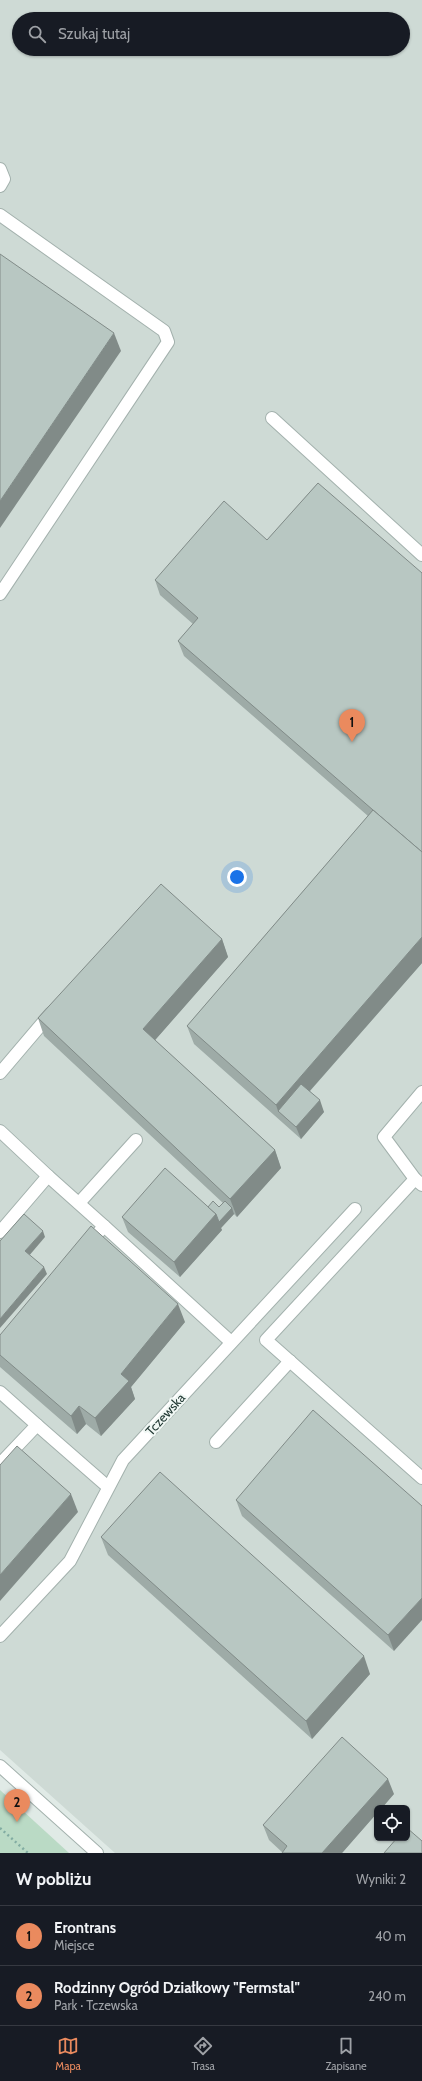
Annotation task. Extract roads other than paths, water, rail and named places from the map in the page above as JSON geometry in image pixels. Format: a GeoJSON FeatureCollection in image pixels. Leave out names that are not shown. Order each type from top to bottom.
{"type":"FeatureCollection","features":[{"type":"Feature","properties":{"kind":"street"},"geometry":{"type":"LineString","coordinates":[[0,169],[4,179],[0,186]]}},
{"type":"Feature","properties":{"kind":"street"},"geometry":{"type":"LineString","coordinates":[[0,214],[164,331],[168,342],[0,594]]}},
{"type":"Feature","properties":{"kind":"street"},"geometry":{"type":"LineString","coordinates":[[272,418],[422,555]]}},
{"type":"Feature","properties":{"kind":"street"},"geometry":{"type":"LineString","coordinates":[[0,1073],[57,1007]]}},
{"type":"Feature","properties":{"kind":"street"},"geometry":{"type":"LineString","coordinates":[[422,1092],[384,1137],[419,1182],[266,1340],[422,1478]]}},
{"type":"Feature","properties":{"kind":"street"},"geometry":{"type":"LineString","coordinates":[[0,1131],[231,1342]]}},
{"type":"Feature","properties":{"kind":"street"},"geometry":{"type":"LineString","coordinates":[[79,1203],[136,1140]]}},
{"type":"Feature","properties":{"kind":"street"},"geometry":{"type":"LineString","coordinates":[[0,1232],[48,1176]]}},
{"type":"Feature","properties":{"kind":"street","name":"Tczewska"},"geometry":{"type":"LineString","coordinates":[[0,1636],[70,1561],[123,1460],[355,1208]]}},
{"type":"Feature","properties":{"kind":"street"},"geometry":{"type":"LineString","coordinates":[[79,1255],[104,1226]]}},
{"type":"Feature","properties":{"kind":"street"},"geometry":{"type":"LineString","coordinates":[[216,1442],[290,1361]]}},
{"type":"Feature","properties":{"kind":"street"},"geometry":{"type":"LineString","coordinates":[[0,1392],[108,1487]]}},
{"type":"Feature","properties":{"kind":"street"},"geometry":{"type":"LineString","coordinates":[[0,1464],[37,1424]]}},
{"type":"Feature","properties":{"kind":"street"},"geometry":{"type":"LineString","coordinates":[[0,1766],[97,1853]]}},
{"type":"Feature","properties":{"kind":"place","name":"Erontrans"},"geometry":{"type":"Point","coordinates":[352,742]}},
{"type":"Feature","properties":{"kind":"place","name":"Rodzinny Ogród Działkowy \"Fermstal\""},"geometry":{"type":"Point","coordinates":[17,1822]}}]}
